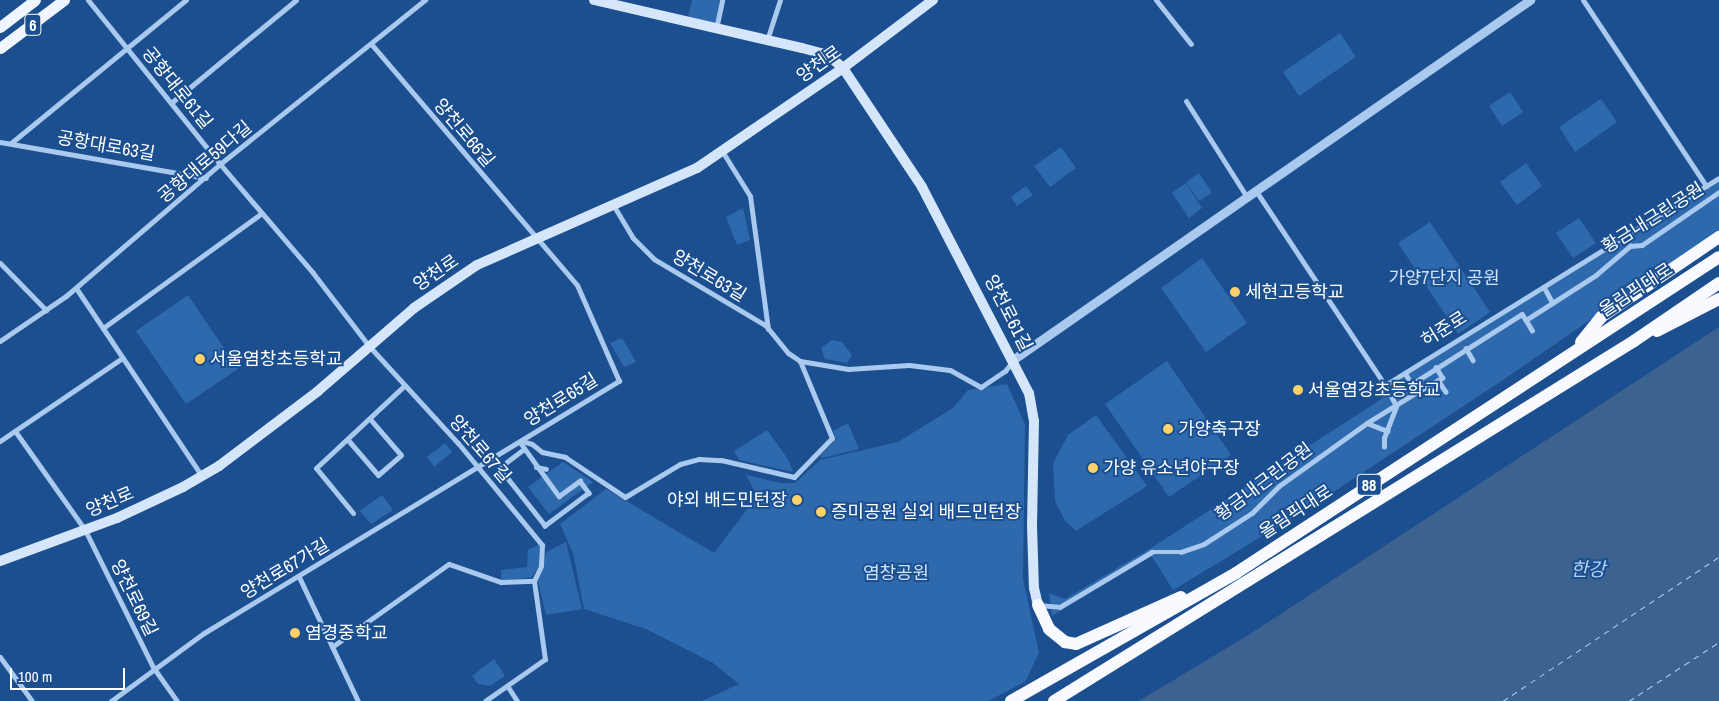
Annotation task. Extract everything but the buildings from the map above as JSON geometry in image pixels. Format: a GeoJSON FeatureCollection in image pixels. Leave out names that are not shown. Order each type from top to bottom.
{"type":"FeatureCollection","features":[{"type":"Feature","properties":{"kind":"highway"},"geometry":{"type":"LineString","coordinates":[[1575,350],[1600,317],[1719,237]]}},
{"type":"Feature","properties":{"kind":"highway","name":"올림픽대로"},"geometry":{"type":"LineString","coordinates":[[1011,701],[1236,573],[1719,257]]}},
{"type":"Feature","properties":{"kind":"highway","name":"올림픽대로"},"geometry":{"type":"LineString","coordinates":[[1054,701],[1634,341],[1719,283]]}},
{"type":"Feature","properties":{"kind":"highway"},"geometry":{"type":"LineString","coordinates":[[1634,341],[1698,312],[1719,300]]}},
{"type":"Feature","properties":{"kind":"highway"},"geometry":{"type":"LineString","coordinates":[[1038,605],[1044,621],[1057,637],[1065,642],[1082,644],[1236,573]]}},
{"type":"Feature","properties":{"kind":"main road","name":"6"},"geometry":{"type":"LineString","coordinates":[[0,27],[35,0]]}},
{"type":"Feature","properties":{"kind":"main road","name":"6"},"geometry":{"type":"LineString","coordinates":[[0,48],[64,0]]}},
{"type":"Feature","properties":{"kind":"main road"},"geometry":{"type":"LineString","coordinates":[[594,0],[828,55],[843,68]]}},
{"type":"Feature","properties":{"kind":"main road","name":"양천로"},"geometry":{"type":"LineString","coordinates":[[0,561],[116,518],[202,476],[318,391],[414,308],[477,265],[697,168],[843,68],[933,0]]}},
{"type":"Feature","properties":{"kind":"main road","name":"양천로61길"},"geometry":{"type":"LineString","coordinates":[[843,68],[922,187],[1014,359],[1029,393],[1034,421],[1034,588],[1038,605]]}},
{"type":"Feature","properties":{"kind":"street","name":"공항대로61길"},"geometry":{"type":"LineString","coordinates":[[88,0],[369,346]]}},
{"type":"Feature","properties":{"kind":"street"},"geometry":{"type":"LineString","coordinates":[[128,49],[186,0]]}},
{"type":"Feature","properties":{"kind":"street"},"geometry":{"type":"LineString","coordinates":[[171,103],[296,0]]}},
{"type":"Feature","properties":{"kind":"street","name":"공항대로59다길"},"geometry":{"type":"LineString","coordinates":[[0,342],[76,288],[220,164],[372,45],[425,0]]}},
{"type":"Feature","properties":{"kind":"street"},"geometry":{"type":"LineString","coordinates":[[716,29],[722,0]]}},
{"type":"Feature","properties":{"kind":"street"},"geometry":{"type":"LineString","coordinates":[[767,40],[780,0]]}},
{"type":"Feature","properties":{"kind":"street"},"geometry":{"type":"LineString","coordinates":[[1156,0],[1191,44]]}},
{"type":"Feature","properties":{"kind":"street"},"geometry":{"type":"LineString","coordinates":[[1583,0],[1706,186]]}},
{"type":"Feature","properties":{"kind":"street"},"geometry":{"type":"LineString","coordinates":[[1014,359],[1524,2]]}},
{"type":"Feature","properties":{"kind":"street","name":"양천로66길"},"geometry":{"type":"LineString","coordinates":[[372,45],[536,238]]}},
{"type":"Feature","properties":{"kind":"street","name":"공항대로61길"},"geometry":{"type":"LineString","coordinates":[[11,143],[128,49]]}},
{"type":"Feature","properties":{"kind":"street"},"geometry":{"type":"LineString","coordinates":[[1186,101],[1247,197]]}},
{"type":"Feature","properties":{"kind":"street","name":"공항대로63길"},"geometry":{"type":"LineString","coordinates":[[0,142],[206,178]]}},
{"type":"Feature","properties":{"kind":"street"},"geometry":{"type":"LineString","coordinates":[[722,152],[750,196],[768,330]]}},
{"type":"Feature","properties":{"kind":"street","name":"허준로"},"geometry":{"type":"LineString","coordinates":[[1385,385],[1719,178]]}},
{"type":"Feature","properties":{"kind":"street"},"geometry":{"type":"LineString","coordinates":[[1256,191],[1385,385],[1396,406],[1384,447]]}},
{"type":"Feature","properties":{"kind":"street","name":"황금내근린공원"},"geometry":{"type":"LineString","coordinates":[[1412,384],[1522,314],[1526,320],[1596,275],[1630,246],[1642,245],[1719,192]]}},
{"type":"Feature","properties":{"kind":"street","name":"양천로63길"},"geometry":{"type":"LineString","coordinates":[[613,205],[634,238],[654,259],[768,330],[788,353],[800,361],[848,370],[909,365],[950,370],[981,387],[1005,371],[1014,359]]}},
{"type":"Feature","properties":{"kind":"street"},"geometry":{"type":"LineString","coordinates":[[104,328],[262,213]]}},
{"type":"Feature","properties":{"kind":"street","name":"양천로65길"},"geometry":{"type":"LineString","coordinates":[[479,468],[619,381],[578,285],[536,238]]}},
{"type":"Feature","properties":{"kind":"street"},"geometry":{"type":"LineString","coordinates":[[0,263],[46,310]]}},
{"type":"Feature","properties":{"kind":"street"},"geometry":{"type":"LineString","coordinates":[[1544,287],[1553,303]]}},
{"type":"Feature","properties":{"kind":"street"},"geometry":{"type":"LineString","coordinates":[[76,288],[122,358],[196,462],[202,476]]}},
{"type":"Feature","properties":{"kind":"street"},"geometry":{"type":"LineString","coordinates":[[1526,320],[1532,330]]}},
{"type":"Feature","properties":{"kind":"street","name":"양천로67길"},"geometry":{"type":"LineString","coordinates":[[369,346],[479,468],[542,545],[541,566],[534,581],[545,659],[485,701]]}},
{"type":"Feature","properties":{"kind":"street"},"geometry":{"type":"LineString","coordinates":[[1466,348],[1473,357]]}},
{"type":"Feature","properties":{"kind":"street"},"geometry":{"type":"LineString","coordinates":[[0,441],[122,358]]}},
{"type":"Feature","properties":{"kind":"street","name":"양천로63길"},"geometry":{"type":"LineString","coordinates":[[521,442],[532,444],[542,452],[565,457],[624,497],[680,464],[699,459],[721,460],[794,477],[832,438],[800,361]]}},
{"type":"Feature","properties":{"kind":"street"},"geometry":{"type":"LineString","coordinates":[[1436,368],[1442,378],[1438,380],[1446,392]]}},
{"type":"Feature","properties":{"kind":"street"},"geometry":{"type":"LineString","coordinates":[[1405,373],[1417,392]]}},
{"type":"Feature","properties":{"kind":"street","name":"황금내근린공원"},"geometry":{"type":"LineString","coordinates":[[1038,605],[1060,607],[1152,552],[1181,552],[1204,544],[1252,513],[1279,486],[1367,423],[1438,380]]}},
{"type":"Feature","properties":{"kind":"street"},"geometry":{"type":"LineString","coordinates":[[353,513],[316,468],[404,386]]}},
{"type":"Feature","properties":{"kind":"street"},"geometry":{"type":"LineString","coordinates":[[348,440],[378,475],[401,455],[370,419]]}},
{"type":"Feature","properties":{"kind":"street"},"geometry":{"type":"LineString","coordinates":[[1367,423],[1388,431]]}},
{"type":"Feature","properties":{"kind":"street","name":"양천로"},"geometry":{"type":"LineString","coordinates":[[15,431],[84,530]]}},
{"type":"Feature","properties":{"kind":"street"},"geometry":{"type":"LineString","coordinates":[[521,442],[523,450],[559,496],[580,481],[589,493],[545,526],[499,468],[523,450]]}},
{"type":"Feature","properties":{"kind":"street"},"geometry":{"type":"LineString","coordinates":[[536,466],[546,469]]}},
{"type":"Feature","properties":{"kind":"street","name":"양천로67가길"},"geometry":{"type":"LineString","coordinates":[[111,701],[138,684],[153,668],[479,468]]}},
{"type":"Feature","properties":{"kind":"street","name":"양천로69길"},"geometry":{"type":"LineString","coordinates":[[84,530],[153,668],[177,701]]}},
{"type":"Feature","properties":{"kind":"street"},"geometry":{"type":"LineString","coordinates":[[332,647],[449,564],[501,582],[534,581]]}},
{"type":"Feature","properties":{"kind":"street"},"geometry":{"type":"LineString","coordinates":[[299,577],[358,701]]}},
{"type":"Feature","properties":{"kind":"street"},"geometry":{"type":"LineString","coordinates":[[0,658],[32,701]]}},
{"type":"Feature","properties":{"kind":"street"},"geometry":{"type":"LineString","coordinates":[[508,686],[516,701]]}},
{"type":"Feature","properties":{"kind":"green space"},"geometry":{"type":"Polygon","coordinates":[[[692,0],[721,0],[716,27],[687,21],[692,0]]]}},
{"type":"Feature","properties":{"kind":"green space"},"geometry":{"type":"Polygon","coordinates":[[[1340,33],[1356,57],[1299,96],[1283,72],[1340,33]]]}},
{"type":"Feature","properties":{"kind":"green space"},"geometry":{"type":"Polygon","coordinates":[[[1510,92],[1523,112],[1502,126],[1489,106],[1510,92]]]}},
{"type":"Feature","properties":{"kind":"green space"},"geometry":{"type":"Polygon","coordinates":[[[1601,99],[1617,122],[1575,152],[1559,127],[1601,99]]]}},
{"type":"Feature","properties":{"kind":"green space"},"geometry":{"type":"Polygon","coordinates":[[[1061,147],[1076,168],[1050,187],[1034,166],[1061,147]]]}},
{"type":"Feature","properties":{"kind":"green space"},"geometry":{"type":"Polygon","coordinates":[[[1526,163],[1542,186],[1517,205],[1500,182],[1526,163]]]}},
{"type":"Feature","properties":{"kind":"green space"},"geometry":{"type":"Polygon","coordinates":[[[1199,173],[1212,193],[1199,201],[1186,182],[1199,173]]]}},
{"type":"Feature","properties":{"kind":"green space"},"geometry":{"type":"Polygon","coordinates":[[[1719,182],[1719,231],[1503,380],[1309,508],[1173,590],[1151,555],[1052,616],[1049,593],[1065,599],[1151,548],[1383,398],[1382,389],[1719,182]]]}},
{"type":"Feature","properties":{"kind":"green space"},"geometry":{"type":"Polygon","coordinates":[[[1186,183],[1202,208],[1189,218],[1172,193],[1186,183]]]}},
{"type":"Feature","properties":{"kind":"green space"},"geometry":{"type":"Polygon","coordinates":[[[1026,186],[1033,195],[1017,206],[1011,197],[1026,186]]]}},
{"type":"Feature","properties":{"kind":"green space"},"geometry":{"type":"Polygon","coordinates":[[[743,208],[750,240],[737,245],[726,217],[743,208]]]}},
{"type":"Feature","properties":{"kind":"green space"},"geometry":{"type":"Polygon","coordinates":[[[1579,218],[1596,243],[1573,258],[1556,233],[1579,218]]]}},
{"type":"Feature","properties":{"kind":"green space","name":"가양7단지 공원"},"geometry":{"type":"Polygon","coordinates":[[[1430,222],[1490,312],[1458,334],[1398,243],[1430,222]]]}},
{"type":"Feature","properties":{"kind":"green space"},"geometry":{"type":"Polygon","coordinates":[[[1202,258],[1247,323],[1206,352],[1161,288],[1202,258]]]}},
{"type":"Feature","properties":{"kind":"green space"},"geometry":{"type":"Polygon","coordinates":[[[188,295],[238,369],[186,404],[136,331],[188,295]]]}},
{"type":"Feature","properties":{"kind":"green space"},"geometry":{"type":"Polygon","coordinates":[[[622,338],[636,362],[624,367],[610,343],[622,338]]]}},
{"type":"Feature","properties":{"kind":"green space"},"geometry":{"type":"Polygon","coordinates":[[[832,340],[842,342],[852,355],[847,363],[825,359],[821,348],[832,340]]]}},
{"type":"Feature","properties":{"kind":"green space","name":"가양축구장"},"geometry":{"type":"Polygon","coordinates":[[[1167,361],[1231,455],[1169,497],[1105,404],[1167,361]]]}},
{"type":"Feature","properties":{"kind":"green space","name":"염창공원"},"geometry":{"type":"Polygon","coordinates":[[[1007,384],[1025,424],[1023,579],[1039,653],[1025,682],[988,701],[702,701],[739,684],[713,663],[646,629],[584,609],[573,553],[560,524],[606,489],[714,553],[757,496],[746,475],[781,483],[795,483],[820,460],[898,442],[953,408],[968,390],[1007,384]]]}},
{"type":"Feature","properties":{"kind":"green space","name":"가양 유소년야구장"},"geometry":{"type":"Polygon","coordinates":[[[1096,415],[1147,486],[1076,531],[1065,521],[1055,501],[1053,463],[1068,435],[1096,415]]]}},
{"type":"Feature","properties":{"kind":"green space"},"geometry":{"type":"Polygon","coordinates":[[[848,423],[859,449],[822,458],[820,456],[836,439],[833,431],[848,423]]]}},
{"type":"Feature","properties":{"kind":"green space"},"geometry":{"type":"Polygon","coordinates":[[[767,430],[788,459],[793,472],[739,460],[734,451],[767,430]]]}},
{"type":"Feature","properties":{"kind":"green space"},"geometry":{"type":"Polygon","coordinates":[[[445,443],[452,452],[434,467],[427,457],[445,443]]]}},
{"type":"Feature","properties":{"kind":"green space"},"geometry":{"type":"Polygon","coordinates":[[[563,462],[593,482],[549,514],[528,487],[563,462]]]}},
{"type":"Feature","properties":{"kind":"green space"},"geometry":{"type":"Polygon","coordinates":[[[382,495],[393,510],[371,524],[360,511],[382,495]]]}},
{"type":"Feature","properties":{"kind":"green space"},"geometry":{"type":"Polygon","coordinates":[[[566,542],[582,609],[546,615],[538,581],[546,552],[566,542]]]}},
{"type":"Feature","properties":{"kind":"green space"},"geometry":{"type":"Polygon","coordinates":[[[540,544],[539,565],[532,577],[501,582],[501,570],[527,567],[528,550],[540,544]]]}},
{"type":"Feature","properties":{"kind":"green space"},"geometry":{"type":"Polygon","coordinates":[[[494,659],[505,676],[490,686],[478,684],[472,676],[494,659]]]}},
{"type":"Feature","properties":{"kind":"water","name":"한강"},"geometry":{"type":"Polygon","coordinates":[[[1719,327],[1719,701],[1139,701],[1250,634],[1719,327]]]}},
{"type":"Feature","properties":{"kind":"ferry route"},"geometry":{"type":"LineString","coordinates":[[1503,701],[1719,557]]}},
{"type":"Feature","properties":{"kind":"ferry route"},"geometry":{"type":"LineString","coordinates":[[1629,701],[1719,642]]}},
{"type":"Feature","properties":{"kind":"place","name":"세현고등학교"},"geometry":{"type":"Point","coordinates":[1235,292]}},
{"type":"Feature","properties":{"kind":"place","name":"서울염창초등학교"},"geometry":{"type":"Point","coordinates":[200,359]}},
{"type":"Feature","properties":{"kind":"place","name":"서울염강초등학교"},"geometry":{"type":"Point","coordinates":[1298,390]}},
{"type":"Feature","properties":{"kind":"place","name":"가양축구장"},"geometry":{"type":"Point","coordinates":[1168,429]}},
{"type":"Feature","properties":{"kind":"place","name":"가양 유소년야구장"},"geometry":{"type":"Point","coordinates":[1093,468]}},
{"type":"Feature","properties":{"kind":"place","name":"야외 배드민턴장"},"geometry":{"type":"Point","coordinates":[797,500]}},
{"type":"Feature","properties":{"kind":"place","name":"증미공원 실외 배드민턴장"},"geometry":{"type":"Point","coordinates":[821,512]}},
{"type":"Feature","properties":{"kind":"place","name":"염경중학교"},"geometry":{"type":"Point","coordinates":[295,633]}}]}
